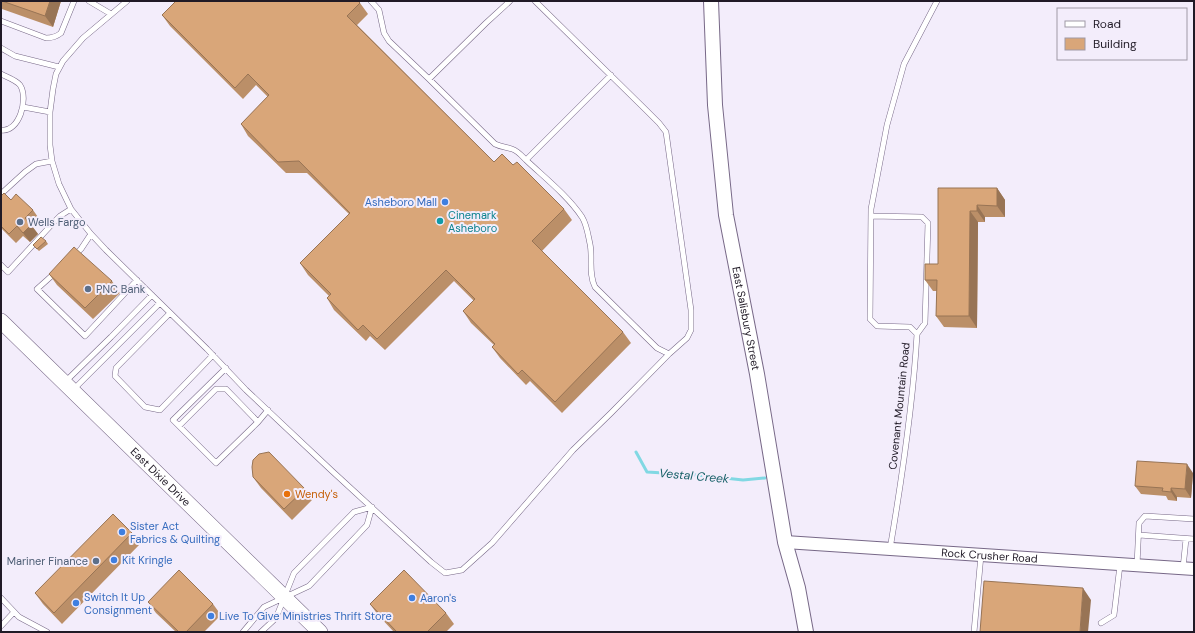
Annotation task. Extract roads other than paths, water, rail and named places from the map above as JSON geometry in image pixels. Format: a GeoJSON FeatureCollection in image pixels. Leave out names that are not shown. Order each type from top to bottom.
{"type":"FeatureCollection","features":[{"type":"Feature","properties":{"kind":"main road","name":"East Salisbury Street"},"geometry":{"type":"LineString","coordinates":[[711,1],[715,105],[726,215],[757,374],[785,542],[798,588],[806,632]]}},
{"type":"Feature","properties":{"kind":"main road","name":"East Dixie Drive"},"geometry":{"type":"LineString","coordinates":[[1,321],[320,632]]}},
{"type":"Feature","properties":{"kind":"street","name":"Rock Crusher Road"},"geometry":{"type":"LineString","coordinates":[[785,542],[1188,568]]}},
{"type":"Feature","properties":{"kind":"lane"},"geometry":{"type":"LineString","coordinates":[[1,21],[46,38],[56,37],[61,33],[74,1]]}},
{"type":"Feature","properties":{"kind":"lane"},"geometry":{"type":"LineString","coordinates":[[89,1],[112,14]]}},
{"type":"Feature","properties":{"kind":"lane"},"geometry":{"type":"LineString","coordinates":[[127,1],[83,38],[63,61],[56,74],[50,112],[49,136],[52,161],[59,184],[71,209],[90,234],[268,410],[326,466],[431,562],[446,573],[462,570],[492,543],[573,450],[669,354],[687,338],[691,330],[692,318],[667,137],[664,129],[535,1]]}},
{"type":"Feature","properties":{"kind":"lane"},"geometry":{"type":"LineString","coordinates":[[371,1],[379,10],[384,33],[389,41],[495,144],[517,152],[565,197],[582,218],[587,232],[591,247],[592,282],[657,348],[669,354]]}},
{"type":"Feature","properties":{"kind":"lane"},"geometry":{"type":"LineString","coordinates":[[429,79],[510,1]]}},
{"type":"Feature","properties":{"kind":"lane","name":"Covenant Mountain Road"},"geometry":{"type":"LineString","coordinates":[[890,549],[903,466],[915,372],[917,334],[910,327],[878,326],[870,319],[871,209],[887,125],[904,64],[937,1]]}},
{"type":"Feature","properties":{"kind":"lane"},"geometry":{"type":"LineString","coordinates":[[1,48],[15,56],[59,68]]}},
{"type":"Feature","properties":{"kind":"lane"},"geometry":{"type":"LineString","coordinates":[[1,74],[14,80],[20,86],[22,90],[24,107],[12,128],[5,131],[1,130]]}},
{"type":"Feature","properties":{"kind":"lane"},"geometry":{"type":"LineString","coordinates":[[526,160],[610,75]]}},
{"type":"Feature","properties":{"kind":"lane"},"geometry":{"type":"LineString","coordinates":[[24,107],[50,112]]}},
{"type":"Feature","properties":{"kind":"lane"},"geometry":{"type":"LineString","coordinates":[[1,194],[36,164],[52,161]]}},
{"type":"Feature","properties":{"kind":"lane"},"geometry":{"type":"LineString","coordinates":[[1,265],[8,272],[60,216],[71,209]]}},
{"type":"Feature","properties":{"kind":"lane"},"geometry":{"type":"LineString","coordinates":[[871,216],[922,218],[928,223],[925,323],[917,334]]}},
{"type":"Feature","properties":{"kind":"lane"},"geometry":{"type":"LineString","coordinates":[[70,259],[81,249],[90,234]]}},
{"type":"Feature","properties":{"kind":"lane"},"geometry":{"type":"LineString","coordinates":[[59,269],[37,289],[85,336],[137,280]]}},
{"type":"Feature","properties":{"kind":"lane"},"geometry":{"type":"LineString","coordinates":[[69,387],[111,337],[152,295]]}},
{"type":"Feature","properties":{"kind":"lane"},"geometry":{"type":"LineString","coordinates":[[69,387],[160,303]]}},
{"type":"Feature","properties":{"kind":"lane"},"geometry":{"type":"LineString","coordinates":[[170,313],[116,368],[115,376],[145,407],[160,410],[213,355]]}},
{"type":"Feature","properties":{"kind":"lane"},"geometry":{"type":"LineString","coordinates":[[226,368],[173,420],[216,463],[258,422],[268,410]]}},
{"type":"Feature","properties":{"kind":"lane"},"geometry":{"type":"LineString","coordinates":[[179,426],[216,389],[226,389],[258,422]]}},
{"type":"Feature","properties":{"kind":"lane"},"geometry":{"type":"LineString","coordinates":[[243,632],[264,607],[309,586],[368,525],[372,507]]}},
{"type":"Feature","properties":{"kind":"lane"},"geometry":{"type":"LineString","coordinates":[[261,632],[276,618],[294,573],[354,512],[372,507]]}},
{"type":"Feature","properties":{"kind":"lane"},"geometry":{"type":"LineString","coordinates":[[1137,565],[1139,523],[1145,516],[1194,519]]}},
{"type":"Feature","properties":{"kind":"lane"},"geometry":{"type":"LineString","coordinates":[[1139,536],[1194,539]]}},
{"type":"Feature","properties":{"kind":"lane"},"geometry":{"type":"LineString","coordinates":[[1186,539],[1188,568]]}},
{"type":"Feature","properties":{"kind":"lane"},"geometry":{"type":"LineString","coordinates":[[974,632],[981,555]]}},
{"type":"Feature","properties":{"kind":"lane"},"geometry":{"type":"LineString","coordinates":[[1101,623],[1114,615],[1120,564]]}},
{"type":"Feature","properties":{"kind":"lane"},"geometry":{"type":"LineString","coordinates":[[1,598],[19,617],[47,632]]}},
{"type":"Feature","properties":{"kind":"lane"},"geometry":{"type":"LineString","coordinates":[[1,626],[14,612]]}},
{"type":"Feature","properties":{"kind":"waterway","name":"Vestal Creek"},"geometry":{"type":"LineString","coordinates":[[636,452],[647,472],[743,480],[765,478]]}},
{"type":"Feature","properties":{"kind":"place","name":"Asheboro Mall"},"geometry":{"type":"Point","coordinates":[445,202]}},
{"type":"Feature","properties":{"kind":"place","name":"Cinemark Asheboro"},"geometry":{"type":"Point","coordinates":[440,221]}},
{"type":"Feature","properties":{"kind":"place","name":"Wells Fargo"},"geometry":{"type":"Point","coordinates":[20,222]}},
{"type":"Feature","properties":{"kind":"place","name":"PNC Bank"},"geometry":{"type":"Point","coordinates":[88,289]}},
{"type":"Feature","properties":{"kind":"place","name":"Wendy's"},"geometry":{"type":"Point","coordinates":[287,494]}},
{"type":"Feature","properties":{"kind":"place","name":"Sister Act Fabrics & Quilting"},"geometry":{"type":"Point","coordinates":[122,532]}},
{"type":"Feature","properties":{"kind":"place","name":"Kit Kringle"},"geometry":{"type":"Point","coordinates":[114,560]}},
{"type":"Feature","properties":{"kind":"place","name":"Mariner Finance"},"geometry":{"type":"Point","coordinates":[96,561]}},
{"type":"Feature","properties":{"kind":"place","name":"Aaron's"},"geometry":{"type":"Point","coordinates":[412,598]}},
{"type":"Feature","properties":{"kind":"place","name":"Switch It Up Consignment"},"geometry":{"type":"Point","coordinates":[76,603]}},
{"type":"Feature","properties":{"kind":"place","name":"Live To Give Ministries Thrift Store"},"geometry":{"type":"Point","coordinates":[211,616]}}]}
